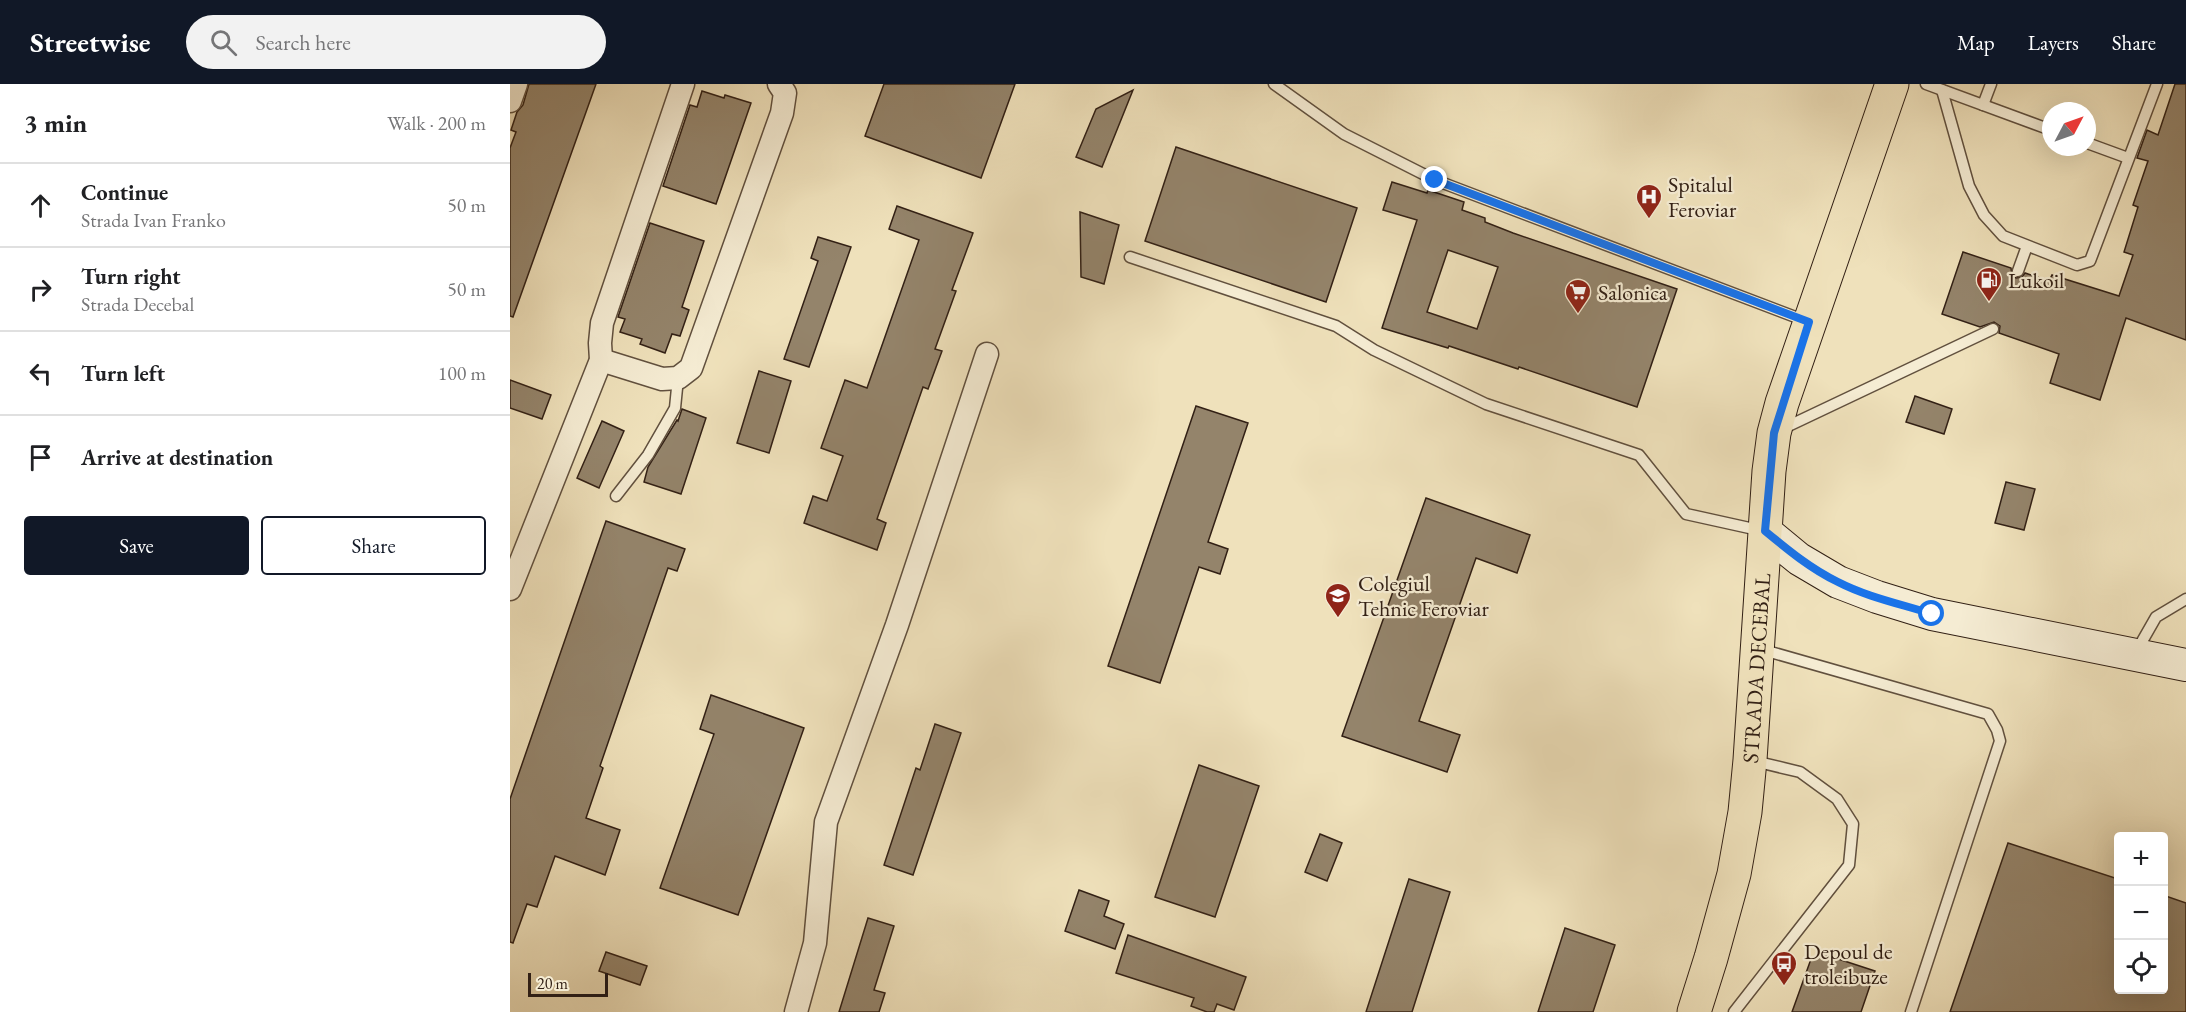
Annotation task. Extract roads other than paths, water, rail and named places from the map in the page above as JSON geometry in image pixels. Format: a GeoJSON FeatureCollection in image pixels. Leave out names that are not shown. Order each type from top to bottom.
{"type":"FeatureCollection","features":[{"type":"Feature","properties":{"kind":"main road","name":"STRADA DECEBAL"},"geometry":{"type":"LineString","coordinates":[[1694,1012],[1734,874],[1745,812],[1774,433],[1809,322],[1892,84]]}},
{"type":"Feature","properties":{"kind":"main road"},"geometry":{"type":"LineString","coordinates":[[1765,531],[1799,559],[1838,582],[1877,597],[1932,614],[2186,665]]}},
{"type":"Feature","properties":{"kind":"street"},"geometry":{"type":"LineString","coordinates":[[510,101],[516,84]]}},
{"type":"Feature","properties":{"kind":"street"},"geometry":{"type":"LineString","coordinates":[[510,589],[601,360],[602,323],[683,84]]}},
{"type":"Feature","properties":{"kind":"street"},"geometry":{"type":"LineString","coordinates":[[601,360],[662,378],[678,378],[691,368],[782,113],[785,93],[779,84]]}},
{"type":"Feature","properties":{"kind":"street"},"geometry":{"type":"LineString","coordinates":[[796,1012],[815,943],[826,822],[897,625],[987,354]]}},
{"type":"Feature","properties":{"kind":"lane"},"geometry":{"type":"LineString","coordinates":[[1274,84],[1344,134],[1435,180],[1809,322]]}},
{"type":"Feature","properties":{"kind":"lane"},"geometry":{"type":"LineString","coordinates":[[1926,84],[2042,127]]}},
{"type":"Feature","properties":{"kind":"lane"},"geometry":{"type":"LineString","coordinates":[[1983,105],[1991,84]]}},
{"type":"Feature","properties":{"kind":"lane"},"geometry":{"type":"LineString","coordinates":[[1942,90],[1969,186],[1984,216],[2003,236],[2077,265],[2090,261],[2157,84]]}},
{"type":"Feature","properties":{"kind":"lane"},"geometry":{"type":"LineString","coordinates":[[2096,146],[2128,158]]}},
{"type":"Feature","properties":{"kind":"lane"},"geometry":{"type":"LineString","coordinates":[[2018,270],[2027,246]]}},
{"type":"Feature","properties":{"kind":"lane"},"geometry":{"type":"LineString","coordinates":[[1130,257],[1336,326],[1374,350],[1486,404],[1639,455],[1686,514],[1765,531]]}},
{"type":"Feature","properties":{"kind":"lane"},"geometry":{"type":"LineString","coordinates":[[1774,433],[1994,329]]}},
{"type":"Feature","properties":{"kind":"lane"},"geometry":{"type":"LineString","coordinates":[[616,496],[648,456],[675,408],[678,378]]}},
{"type":"Feature","properties":{"kind":"lane"},"geometry":{"type":"LineString","coordinates":[[2135,655],[2156,618],[2186,599]]}},
{"type":"Feature","properties":{"kind":"lane"},"geometry":{"type":"LineString","coordinates":[[1757,648],[1988,714],[1997,730],[2000,741],[1911,1012]]}},
{"type":"Feature","properties":{"kind":"lane"},"geometry":{"type":"LineString","coordinates":[[1734,1012],[1849,865],[1853,824],[1837,799],[1800,772],[1750,760]]}},
{"type":"Feature","properties":{"kind":"place","name":"Spitalul Feroviar"},"geometry":{"type":"Point","coordinates":[1649,220]}},
{"type":"Feature","properties":{"kind":"place","name":"Lukoil"},"geometry":{"type":"Point","coordinates":[1989,303]}},
{"type":"Feature","properties":{"kind":"place","name":"Salonica"},"geometry":{"type":"Point","coordinates":[1578,315]}},
{"type":"Feature","properties":{"kind":"place","name":"Colegiul Tehnic Feroviar"},"geometry":{"type":"Point","coordinates":[1338,619]}},
{"type":"Feature","properties":{"kind":"place","name":"Depoul de troleibuze"},"geometry":{"type":"Point","coordinates":[1784,987]}}]}
